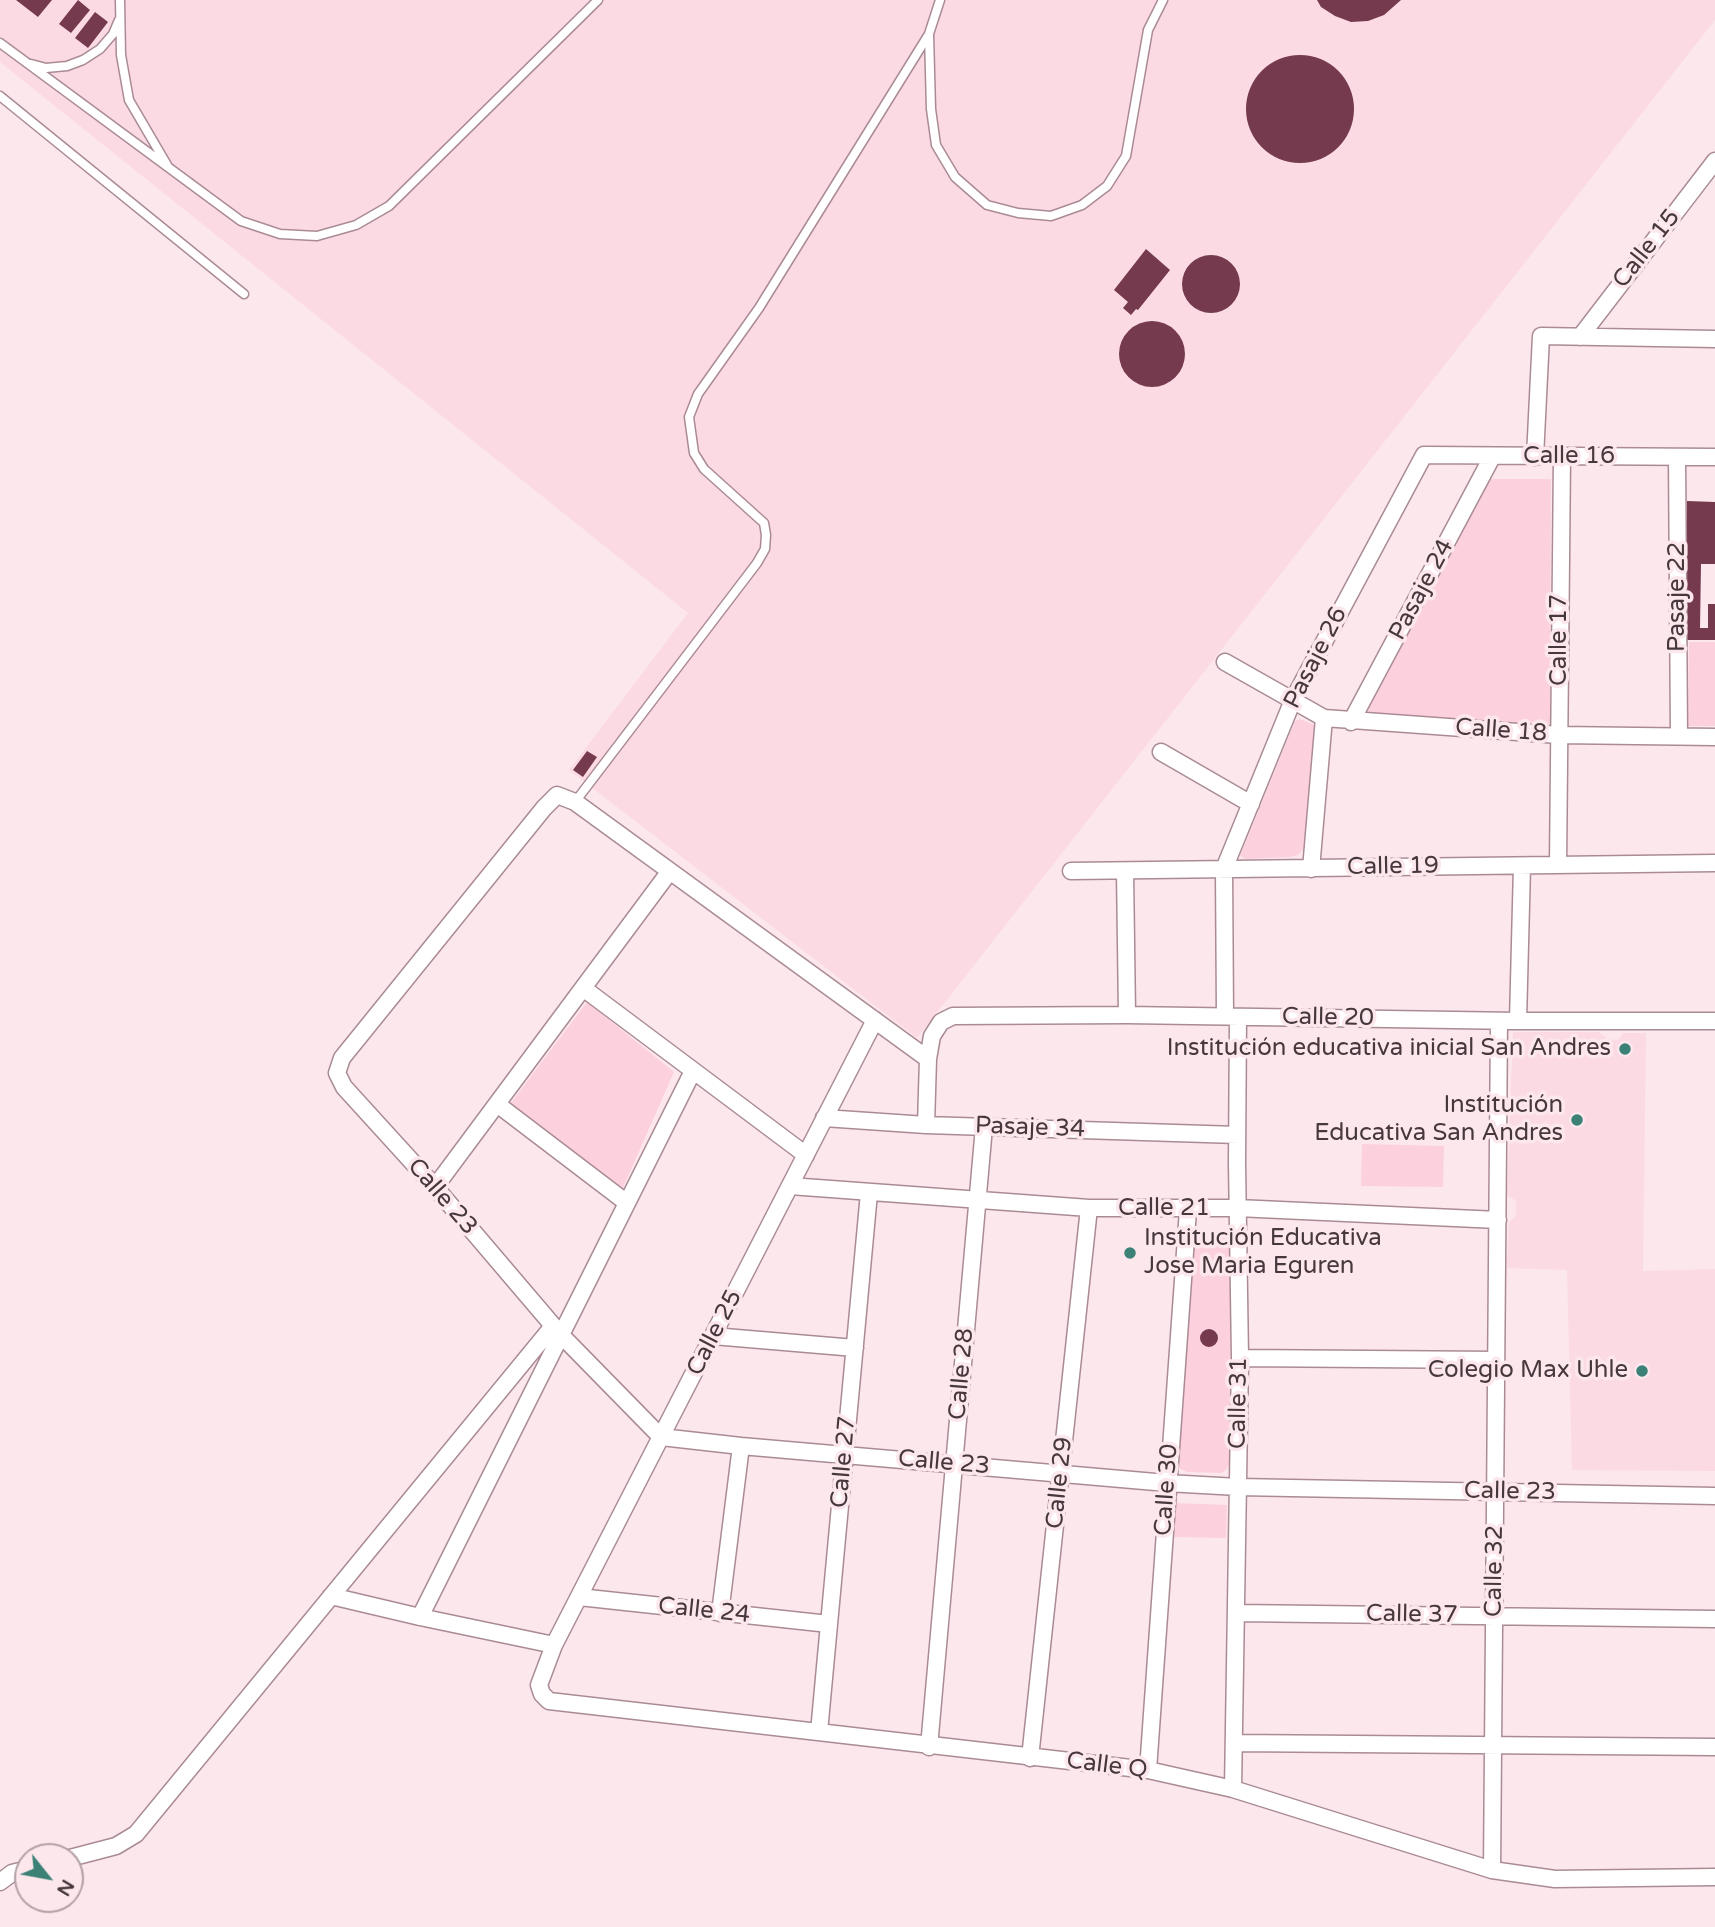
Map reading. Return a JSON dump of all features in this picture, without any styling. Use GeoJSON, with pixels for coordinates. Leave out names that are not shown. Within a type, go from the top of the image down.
{"type":"FeatureCollection","features":[{"type":"Feature","properties":{"kind":"street","name":"Calle 15"},"geometry":{"type":"LineString","coordinates":[[1580,337],[1715,161]]}},
{"type":"Feature","properties":{"kind":"street"},"geometry":{"type":"LineString","coordinates":[[1535,457],[1541,337],[1715,339]]}},
{"type":"Feature","properties":{"kind":"street","name":"Calle 16"},"geometry":{"type":"LineString","coordinates":[[1424,455],[1715,457]]}},
{"type":"Feature","properties":{"kind":"street","name":"Pasaje 26"},"geometry":{"type":"LineString","coordinates":[[1224,869],[1293,700],[1424,455]]}},
{"type":"Feature","properties":{"kind":"street","name":"Pasaje 24"},"geometry":{"type":"LineString","coordinates":[[1351,722],[1492,457]]}},
{"type":"Feature","properties":{"kind":"street","name":"Calle 17"},"geometry":{"type":"LineString","coordinates":[[1558,865],[1562,457]]}},
{"type":"Feature","properties":{"kind":"street","name":"Pasaje 22"},"geometry":{"type":"LineString","coordinates":[[1677,457],[1679,736]]}},
{"type":"Feature","properties":{"kind":"street","name":"Calle 18"},"geometry":{"type":"LineString","coordinates":[[1225,662],[1324,719],[1559,735],[1715,737]]}},
{"type":"Feature","properties":{"kind":"street"},"geometry":{"type":"LineString","coordinates":[[1311,869],[1324,719]]}},
{"type":"Feature","properties":{"kind":"street"},"geometry":{"type":"LineString","coordinates":[[1161,752],[1251,804]]}},
{"type":"Feature","properties":{"kind":"street","name":"Calle 23"},"geometry":{"type":"LineString","coordinates":[[575,802],[558,795],[544,808],[342,1058],[337,1073],[344,1087],[435,1187],[557,1331],[661,1437],[1061,1474],[1238,1487],[1715,1496]]}},
{"type":"Feature","properties":{"kind":"street"},"geometry":{"type":"LineString","coordinates":[[575,802],[928,1059],[926,1125]]}},
{"type":"Feature","properties":{"kind":"street","name":"Calle 19"},"geometry":{"type":"LineString","coordinates":[[1071,871],[1715,863]]}},
{"type":"Feature","properties":{"kind":"street"},"geometry":{"type":"LineString","coordinates":[[1518,1021],[1522,866]]}},
{"type":"Feature","properties":{"kind":"street","name":"Calle 31"},"geometry":{"type":"LineString","coordinates":[[1224,869],[1237,1135],[1240,1358],[1233,1789]]}},
{"type":"Feature","properties":{"kind":"street"},"geometry":{"type":"LineString","coordinates":[[435,1187],[670,871]]}},
{"type":"Feature","properties":{"kind":"street"},"geometry":{"type":"LineString","coordinates":[[1125,871],[1127,1015]]}},
{"type":"Feature","properties":{"kind":"street"},"geometry":{"type":"LineString","coordinates":[[583,988],[806,1155]]}},
{"type":"Feature","properties":{"kind":"street","name":"Calle 20"},"geometry":{"type":"LineString","coordinates":[[928,1059],[932,1035],[942,1022],[953,1016],[1127,1015],[1499,1021],[1715,1021]]}},
{"type":"Feature","properties":{"kind":"street","name":"Calle 25"},"geometry":{"type":"LineString","coordinates":[[554,1645],[875,1020]]}},
{"type":"Feature","properties":{"kind":"street","name":"Calle 32"},"geometry":{"type":"LineString","coordinates":[[1492,1870],[1499,1021]]}},
{"type":"Feature","properties":{"kind":"street"},"geometry":{"type":"LineString","coordinates":[[420,1617],[557,1331],[627,1203],[693,1070]]}},
{"type":"Feature","properties":{"kind":"street"},"geometry":{"type":"LineString","coordinates":[[497,1104],[627,1203]]}},
{"type":"Feature","properties":{"kind":"street","name":"Pasaje 34"},"geometry":{"type":"LineString","coordinates":[[824,1118],[926,1125],[1237,1135]]}},
{"type":"Feature","properties":{"kind":"street","name":"Calle 28"},"geometry":{"type":"LineString","coordinates":[[929,1746],[984,1127]]}},
{"type":"Feature","properties":{"kind":"street","name":"Calle 21"},"geometry":{"type":"LineString","coordinates":[[790,1186],[1089,1208],[1237,1208],[1498,1220]]}},
{"type":"Feature","properties":{"kind":"street","name":"Calle 27"},"geometry":{"type":"LineString","coordinates":[[818,1732],[869,1193]]}},
{"type":"Feature","properties":{"kind":"street","name":"Calle 29"},"geometry":{"type":"LineString","coordinates":[[1030,1758],[1089,1208]]}},
{"type":"Feature","properties":{"kind":"street","name":"Calle 30"},"geometry":{"type":"LineString","coordinates":[[1148,1770],[1188,1210]]}},
{"type":"Feature","properties":{"kind":"street"},"geometry":{"type":"LineString","coordinates":[[84,1854],[116,1846],[136,1833],[331,1596],[557,1331]]}},
{"type":"Feature","properties":{"kind":"street"},"geometry":{"type":"LineString","coordinates":[[713,1336],[855,1348]]}},
{"type":"Feature","properties":{"kind":"street"},"geometry":{"type":"LineString","coordinates":[[1240,1358],[1496,1360]]}},
{"type":"Feature","properties":{"kind":"street"},"geometry":{"type":"LineString","coordinates":[[720,1613],[741,1446]]}},
{"type":"Feature","properties":{"kind":"street"},"geometry":{"type":"LineString","coordinates":[[331,1596],[554,1645]]}},
{"type":"Feature","properties":{"kind":"street","name":"Calle 24"},"geometry":{"type":"LineString","coordinates":[[579,1597],[829,1624]]}},
{"type":"Feature","properties":{"kind":"street","name":"Calle 37"},"geometry":{"type":"LineString","coordinates":[[1236,1613],[1715,1619]]}},
{"type":"Feature","properties":{"kind":"street","name":"Calle Q"},"geometry":{"type":"LineString","coordinates":[[554,1645],[539,1685],[541,1694],[549,1701],[1148,1770],[1233,1789],[1492,1870],[1555,1879],[1715,1877]]}},
{"type":"Feature","properties":{"kind":"street"},"geometry":{"type":"LineString","coordinates":[[1234,1743],[1715,1747]]}},
{"type":"Feature","properties":{"kind":"lane"},"geometry":{"type":"LineString","coordinates":[[120,0],[121,55],[129,100],[169,167]]}},
{"type":"Feature","properties":{"kind":"lane"},"geometry":{"type":"LineString","coordinates":[[0,43],[241,221],[280,234],[317,236],[356,225],[389,206],[598,0]]}},
{"type":"Feature","properties":{"kind":"lane"},"geometry":{"type":"LineString","coordinates":[[575,802],[765,549],[764,523],[704,469],[694,453],[689,417],[698,394],[759,308],[929,34],[940,0]]}},
{"type":"Feature","properties":{"kind":"lane"},"geometry":{"type":"LineString","coordinates":[[929,34],[931,109],[936,145],[955,177],[988,205],[1018,213],[1051,216],[1082,205],[1107,186],[1126,156],[1149,30],[1163,0]]}},
{"type":"Feature","properties":{"kind":"lane"},"geometry":{"type":"LineString","coordinates":[[24,62],[46,68],[66,66],[83,60],[100,49],[113,34],[120,16]]}},
{"type":"Feature","properties":{"kind":"lane"},"geometry":{"type":"LineString","coordinates":[[0,96],[244,294]]}},
{"type":"Feature","properties":{"kind":"shaded area"},"geometry":{"type":"Polygon","coordinates":[[[0,0],[1715,0],[1715,20],[917,1038],[569,770],[688,613],[0,62],[0,0]]]}},
{"type":"Feature","properties":{"kind":"shaded area"},"geometry":{"type":"Polygon","coordinates":[[[1488,479],[1551,479],[1550,724],[1361,724],[1488,479]]]}},
{"type":"Feature","properties":{"kind":"shaded area"},"geometry":{"type":"Polygon","coordinates":[[[1689,642],[1715,642],[1715,726],[1688,726],[1689,642]]]}},
{"type":"Feature","properties":{"kind":"shaded area"},"geometry":{"type":"Polygon","coordinates":[[[1300,719],[1317,726],[1306,846],[1298,855],[1290,857],[1246,859],[1240,856],[1295,721],[1300,719]]]}},
{"type":"Feature","properties":{"kind":"shaded area"},"geometry":{"type":"Polygon","coordinates":[[[587,1002],[674,1072],[618,1199],[504,1112],[587,1002]]]}},
{"type":"Feature","properties":{"kind":"shaded area"},"geometry":{"type":"Polygon","coordinates":[[[1513,1032],[1599,1032],[1608,1039],[1618,1040],[1623,1033],[1646,1033],[1643,1271],[1715,1269],[1715,1471],[1572,1470],[1567,1270],[1507,1268],[1509,1223],[1516,1215],[1516,1201],[1507,1195],[1513,1032]]]}},
{"type":"Feature","properties":{"kind":"shaded area"},"geometry":{"type":"Polygon","coordinates":[[[1362,1144],[1444,1146],[1443,1187],[1361,1186],[1362,1144]]]}},
{"type":"Feature","properties":{"kind":"shaded area"},"geometry":{"type":"Polygon","coordinates":[[[1202,1234],[1228,1236],[1231,1242],[1229,1465],[1221,1473],[1187,1472],[1179,1468],[1177,1463],[1194,1239],[1202,1234]]]}},
{"type":"Feature","properties":{"kind":"shaded area"},"geometry":{"type":"Polygon","coordinates":[[[1175,1503],[1227,1505],[1226,1538],[1174,1537],[1175,1503]]]}},
{"type":"Feature","properties":{"kind":"building"},"geometry":{"type":"Polygon","coordinates":[[[16,0],[52,0],[38,17],[16,0]]]}},
{"type":"Feature","properties":{"kind":"building"},"geometry":{"type":"Polygon","coordinates":[[[78,0],[90,10],[71,33],[59,24],[78,0]]]}},
{"type":"Feature","properties":{"kind":"building"},"geometry":{"type":"Polygon","coordinates":[[[1317,0],[1401,0],[1384,15],[1368,21],[1351,22],[1321,7],[1317,0]]]}},
{"type":"Feature","properties":{"kind":"building"},"geometry":{"type":"Polygon","coordinates":[[[95,12],[108,22],[88,48],[75,38],[95,12]]]}},
{"type":"Feature","properties":{"kind":"building"},"geometry":{"type":"Polygon","coordinates":[[[1300,55],[1321,59],[1338,71],[1350,88],[1354,109],[1350,130],[1338,147],[1321,159],[1300,163],[1279,159],[1262,147],[1250,130],[1246,109],[1250,88],[1262,71],[1279,59],[1300,55]]]}},
{"type":"Feature","properties":{"kind":"building"},"geometry":{"type":"Polygon","coordinates":[[[1146,249],[1170,270],[1131,315],[1123,308],[1128,302],[1114,290],[1146,249]]]}},
{"type":"Feature","properties":{"kind":"building"},"geometry":{"type":"Polygon","coordinates":[[[1205,255],[1217,255],[1232,263],[1240,278],[1240,290],[1232,305],[1217,313],[1205,313],[1190,305],[1182,290],[1182,278],[1190,263],[1205,255]]]}},
{"type":"Feature","properties":{"kind":"building"},"geometry":{"type":"Polygon","coordinates":[[[1152,321],[1175,331],[1185,354],[1175,377],[1152,387],[1129,377],[1119,354],[1129,331],[1152,321]]]}},
{"type":"Feature","properties":{"kind":"building"},"geometry":{"type":"Polygon","coordinates":[[[1687,501],[1715,502],[1715,564],[1701,564],[1700,628],[1708,628],[1708,604],[1715,604],[1715,640],[1686,640],[1687,501]]]}},
{"type":"Feature","properties":{"kind":"building"},"geometry":{"type":"Polygon","coordinates":[[[587,751],[597,757],[583,777],[573,770],[587,751]]]}},
{"type":"Feature","properties":{"kind":"building"},"geometry":{"type":"Polygon","coordinates":[[[1205,1329],[1213,1329],[1218,1338],[1216,1345],[1205,1347],[1200,1342],[1200,1334],[1205,1329]]]}},
{"type":"Feature","properties":{"kind":"place","name":"Institución educativa inicial San Andres"},"geometry":{"type":"Point","coordinates":[1625,1049]}},
{"type":"Feature","properties":{"kind":"place","name":"Institución Educativa San Andres"},"geometry":{"type":"Point","coordinates":[1577,1120]}},
{"type":"Feature","properties":{"kind":"place","name":"Institución Educativa Jose Maria Eguren"},"geometry":{"type":"Point","coordinates":[1130,1253]}},
{"type":"Feature","properties":{"kind":"place","name":"Colegio Max Uhle"},"geometry":{"type":"Point","coordinates":[1642,1371]}}]}
